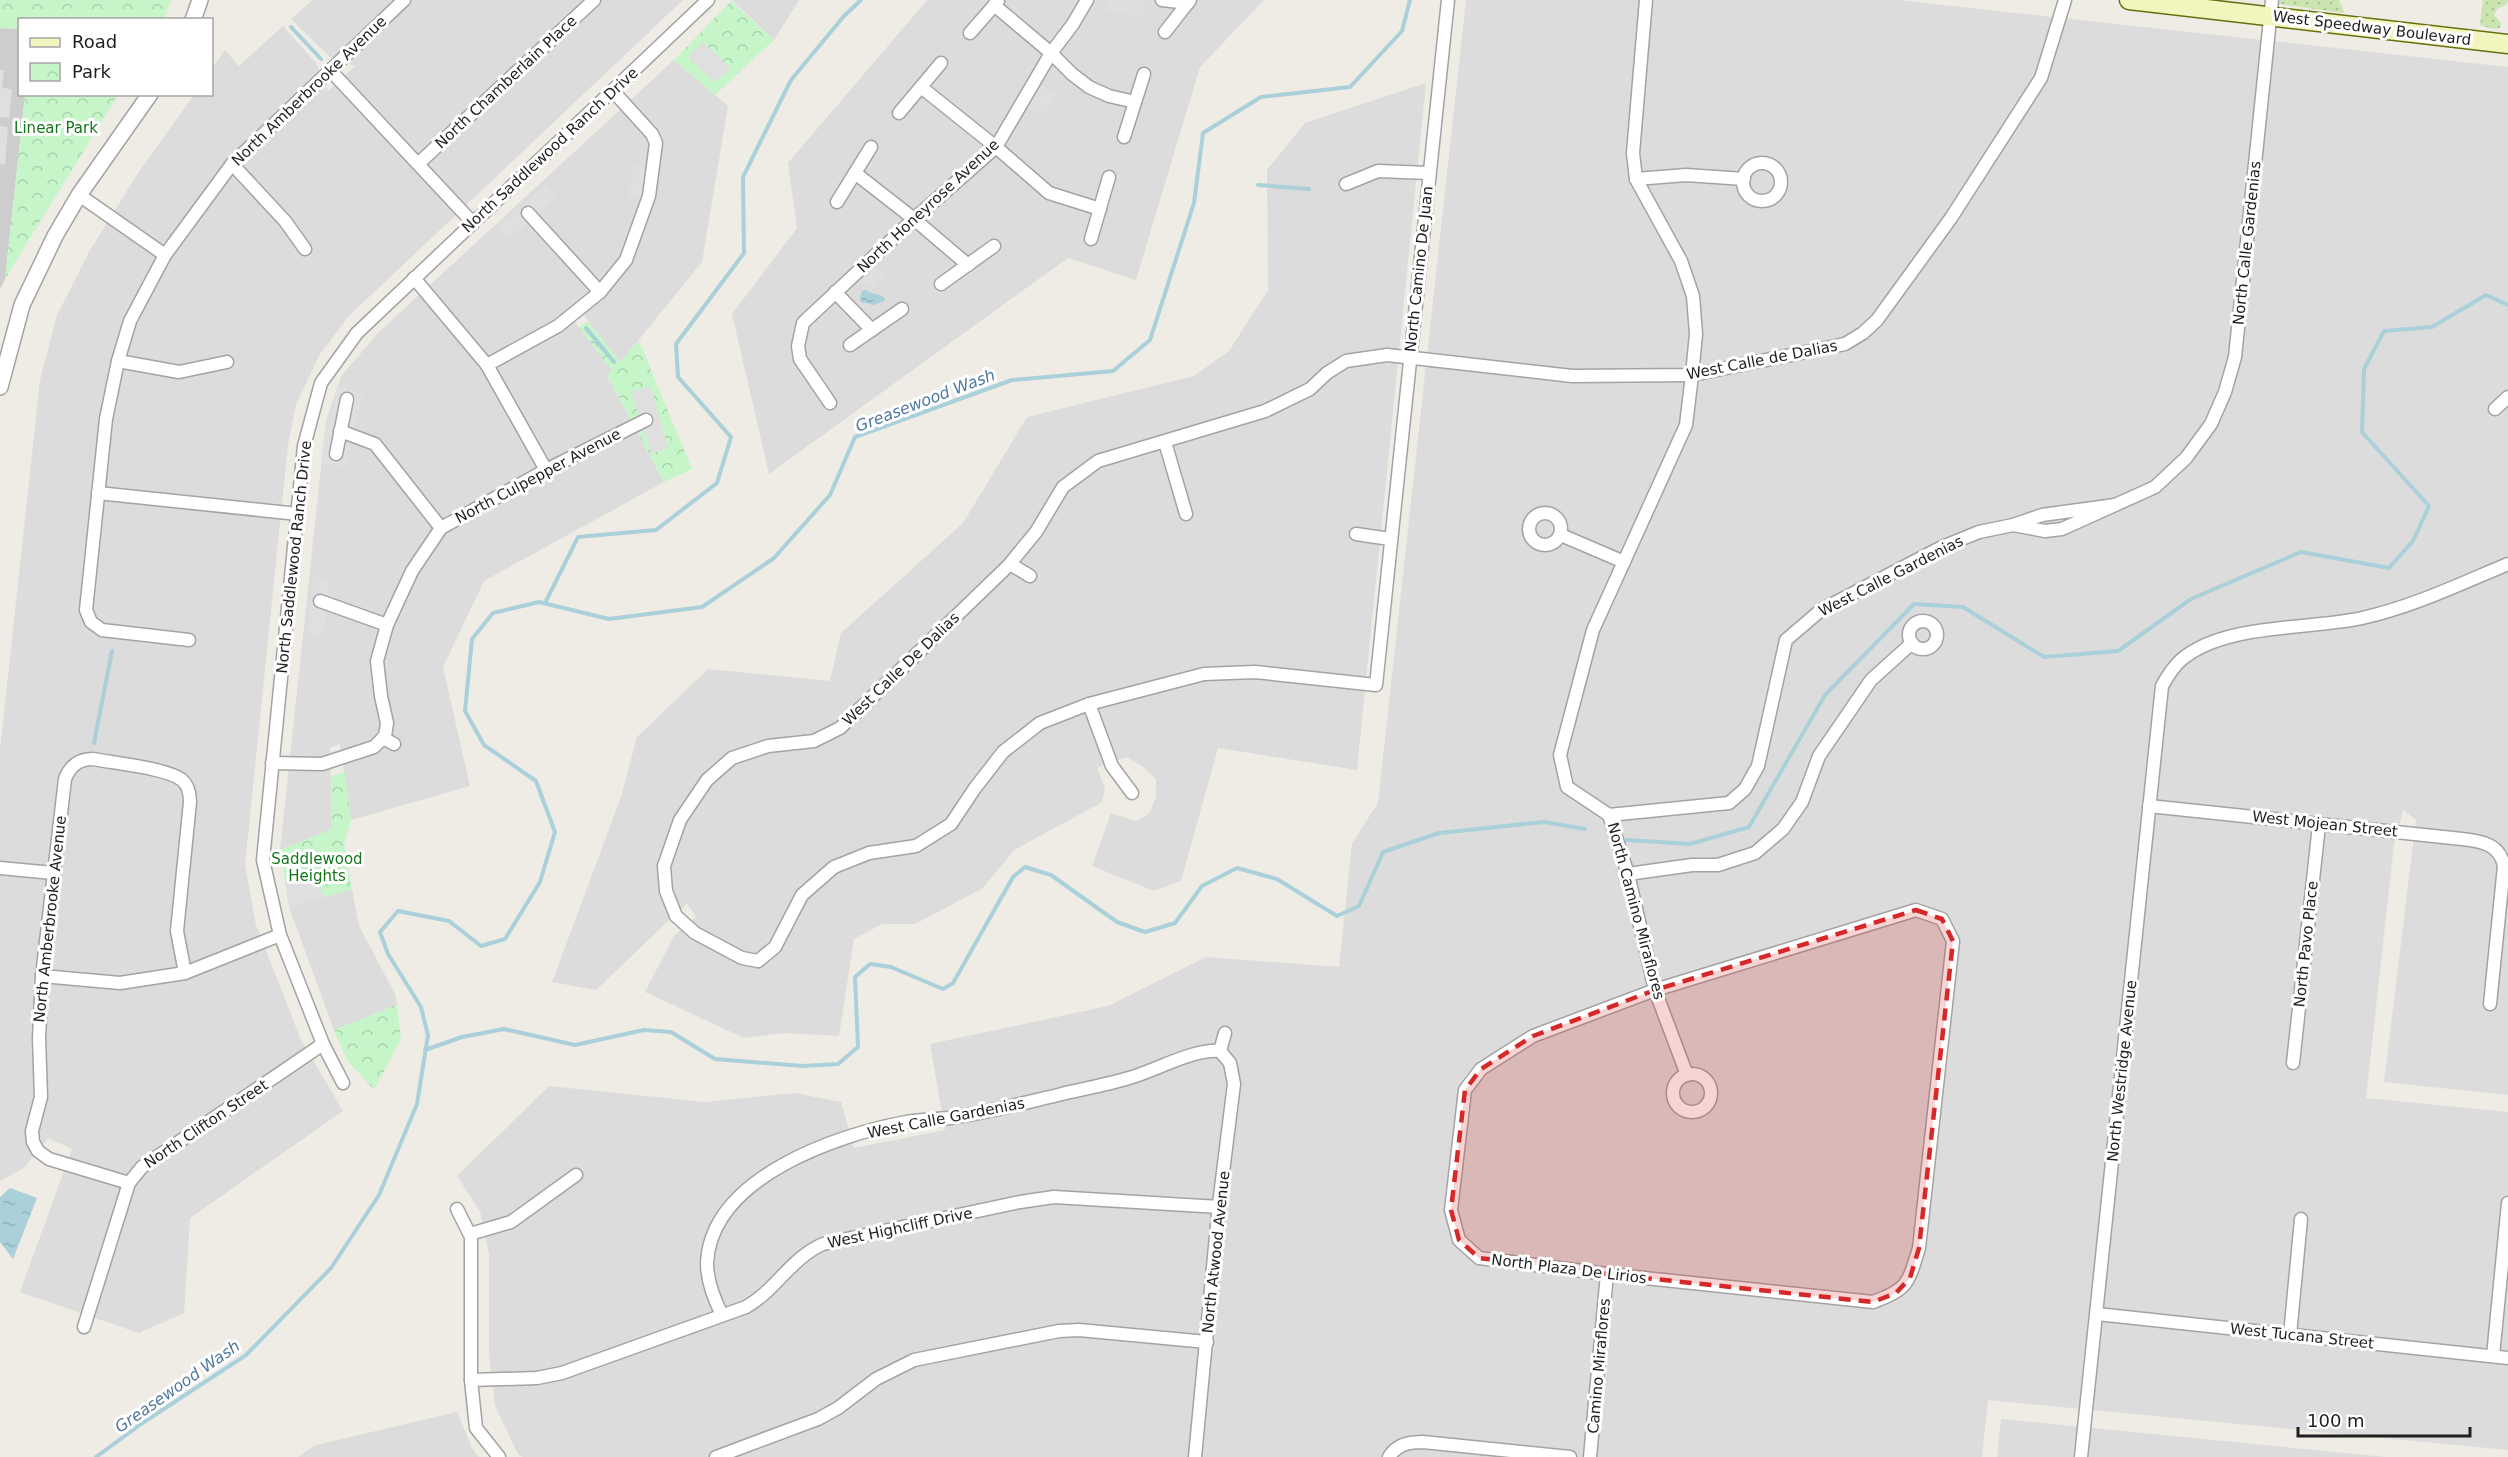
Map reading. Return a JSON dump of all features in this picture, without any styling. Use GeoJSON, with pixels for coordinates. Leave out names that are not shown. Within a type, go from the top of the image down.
{"type":"FeatureCollection","features":[{"type":"Feature","properties":{"kind":"main road","name":"West Speedway Boulevard"},"geometry":{"type":"LineString","coordinates":[[2129,0],[2272,8],[2508,44]]}},
{"type":"Feature","properties":{"kind":"street"},"geometry":{"type":"LineString","coordinates":[[194,18],[200,0]]}},
{"type":"Feature","properties":{"kind":"street","name":"North Amberbrooke Avenue"},"geometry":{"type":"LineString","coordinates":[[189,640],[109,632],[89,625],[86,603],[105,419],[130,321],[165,255],[232,164],[404,0]]}},
{"type":"Feature","properties":{"kind":"street","name":"North Chamberlain Place"},"geometry":{"type":"LineString","coordinates":[[419,163],[594,0]]}},
{"type":"Feature","properties":{"kind":"street","name":"North Saddlewood Ranch Drive"},"geometry":{"type":"LineString","coordinates":[[343,1083],[323,1044],[280,935],[263,861],[304,446],[321,384],[357,333],[708,0]]}},
{"type":"Feature","properties":{"kind":"street","name":"North Honeyrose Avenue"},"geometry":{"type":"LineString","coordinates":[[830,403],[800,359],[798,346],[802,323],[996,147],[1051,53],[1073,24],[1087,0]]}},
{"type":"Feature","properties":{"kind":"street"},"geometry":{"type":"LineString","coordinates":[[1162,0],[1189,1]]}},
{"type":"Feature","properties":{"kind":"street","name":"North Camino De Juan"},"geometry":{"type":"LineString","coordinates":[[1089,704],[1204,674],[1255,672],[1376,685],[1448,0]]}},
{"type":"Feature","properties":{"kind":"street","name":"North Camino Miraflores"},"geometry":{"type":"LineString","coordinates":[[1646,0],[1633,153],[1636,179],[1681,261],[1693,296],[1696,334],[1692,375],[1686,425],[1593,630],[1560,755],[1567,786],[1609,816],[1628,874],[1655,990],[1687,1075]]}},
{"type":"Feature","properties":{"kind":"street","name":"West Calle de Dalias"},"geometry":{"type":"LineString","coordinates":[[1410,357],[1572,376],[1692,375],[1845,344],[1863,333],[1877,320],[1951,219],[2042,78],[2065,0]]}},
{"type":"Feature","properties":{"kind":"street"},"geometry":{"type":"LineString","coordinates":[[1165,32],[1189,1]]}},
{"type":"Feature","properties":{"kind":"street"},"geometry":{"type":"LineString","coordinates":[[970,33],[996,3],[1089,87],[1109,96],[1135,102]]}},
{"type":"Feature","properties":{"kind":"street","name":"North Calle Gardenias"},"geometry":{"type":"LineString","coordinates":[[2186,458],[2211,424],[2225,392],[2235,357],[2272,8]]}},
{"type":"Feature","properties":{"kind":"street"},"geometry":{"type":"LineString","coordinates":[[899,112],[941,63]]}},
{"type":"Feature","properties":{"kind":"street"},"geometry":{"type":"LineString","coordinates":[[330,69],[473,223]]}},
{"type":"Feature","properties":{"kind":"street"},"geometry":{"type":"LineString","coordinates":[[1124,137],[1144,74]]}},
{"type":"Feature","properties":{"kind":"street"},"geometry":{"type":"LineString","coordinates":[[921,87],[1049,193],[1100,209]]}},
{"type":"Feature","properties":{"kind":"street"},"geometry":{"type":"LineString","coordinates":[[487,365],[558,326],[600,292],[626,260],[649,196],[658,142],[613,91]]}},
{"type":"Feature","properties":{"kind":"street"},"geometry":{"type":"LineString","coordinates":[[0,387],[22,305],[55,236],[79,195],[149,96]]}},
{"type":"Feature","properties":{"kind":"street"},"geometry":{"type":"LineString","coordinates":[[837,202],[871,147]]}},
{"type":"Feature","properties":{"kind":"street"},"geometry":{"type":"LineString","coordinates":[[232,164],[285,221],[305,249]]}},
{"type":"Feature","properties":{"kind":"street"},"geometry":{"type":"LineString","coordinates":[[1346,184],[1378,171],[1429,173]]}},
{"type":"Feature","properties":{"kind":"street"},"geometry":{"type":"LineString","coordinates":[[855,173],[968,265]]}},
{"type":"Feature","properties":{"kind":"street"},"geometry":{"type":"LineString","coordinates":[[1636,179],[1686,175],[1744,179]]}},
{"type":"Feature","properties":{"kind":"street"},"geometry":{"type":"LineString","coordinates":[[1091,239],[1109,177]]}},
{"type":"Feature","properties":{"kind":"street"},"geometry":{"type":"LineString","coordinates":[[79,195],[165,255]]}},
{"type":"Feature","properties":{"kind":"street"},"geometry":{"type":"LineString","coordinates":[[528,213],[600,292]]}},
{"type":"Feature","properties":{"kind":"street"},"geometry":{"type":"LineString","coordinates":[[940,284],[994,246]]}},
{"type":"Feature","properties":{"kind":"street"},"geometry":{"type":"LineString","coordinates":[[414,278],[487,365],[546,470]]}},
{"type":"Feature","properties":{"kind":"street"},"geometry":{"type":"LineString","coordinates":[[836,292],[872,330]]}},
{"type":"Feature","properties":{"kind":"street"},"geometry":{"type":"LineString","coordinates":[[850,345],[902,309]]}},
{"type":"Feature","properties":{"kind":"street","name":"West Calle De Dalias"},"geometry":{"type":"LineString","coordinates":[[1089,704],[1040,723],[1003,752],[951,824],[916,846],[869,853],[834,867],[802,896],[775,947],[760,966],[695,933],[676,916],[666,891],[664,866],[680,820],[707,780],[732,758],[768,746],[814,741],[840,728],[1010,564],[1036,532],[1063,488],[1098,460],[1265,411],[1310,389],[1346,361],[1387,355],[1410,357]]}},
{"type":"Feature","properties":{"kind":"street"},"geometry":{"type":"LineString","coordinates":[[118,361],[179,372],[226,362]]}},
{"type":"Feature","properties":{"kind":"street"},"geometry":{"type":"LineString","coordinates":[[2495,409],[2508,397]]}},
{"type":"Feature","properties":{"kind":"street"},"geometry":{"type":"LineString","coordinates":[[336,454],[347,399]]}},
{"type":"Feature","properties":{"kind":"street","name":"North Culpepper Avenue"},"geometry":{"type":"LineString","coordinates":[[272,763],[322,764],[388,741],[377,661],[387,625],[412,571],[441,528],[546,470],[646,420]]}},
{"type":"Feature","properties":{"kind":"street"},"geometry":{"type":"LineString","coordinates":[[340,431],[375,444],[441,528]]}},
{"type":"Feature","properties":{"kind":"street"},"geometry":{"type":"LineString","coordinates":[[1165,442],[1186,514]]}},
{"type":"Feature","properties":{"kind":"street","name":"West Calle Gardenias"},"geometry":{"type":"LineString","coordinates":[[1609,816],[1729,803],[1745,789],[1758,766],[1786,640],[1821,610],[1942,546],[1978,532],[2013,525],[2045,531],[2062,529],[2155,486],[2186,458]]}},
{"type":"Feature","properties":{"kind":"street"},"geometry":{"type":"LineString","coordinates":[[98,493],[298,513]]}},
{"type":"Feature","properties":{"kind":"street"},"geometry":{"type":"LineString","coordinates":[[1356,534],[1390,539]]}},
{"type":"Feature","properties":{"kind":"street"},"geometry":{"type":"LineString","coordinates":[[1561,535],[1624,562]]}},
{"type":"Feature","properties":{"kind":"street"},"geometry":{"type":"LineString","coordinates":[[1010,564],[1030,576]]}},
{"type":"Feature","properties":{"kind":"street","name":"North Westridge Avenue"},"geometry":{"type":"LineString","coordinates":[[2081,1457],[2162,686],[2179,661],[2203,645],[2263,630],[2360,618],[2402,607],[2508,564]]}},
{"type":"Feature","properties":{"kind":"street"},"geometry":{"type":"LineString","coordinates":[[320,601],[387,625]]}},
{"type":"Feature","properties":{"kind":"street"},"geometry":{"type":"LineString","coordinates":[[1628,874],[1692,865],[1718,865],[1755,853],[1783,829],[1802,802],[1819,756],[1871,680],[1912,643]]}},
{"type":"Feature","properties":{"kind":"street"},"geometry":{"type":"LineString","coordinates":[[1089,704],[1112,766],[1132,794]]}},
{"type":"Feature","properties":{"kind":"street","name":"North Amberbrooke Avenue"},"geometry":{"type":"LineString","coordinates":[[129,1183],[49,1159],[33,1150],[32,1131],[41,1097],[39,1038],[42,976],[65,779],[73,763],[93,759],[169,773],[189,783],[190,802],[177,931],[185,973]]}},
{"type":"Feature","properties":{"kind":"street","name":"West Mojean Street"},"geometry":{"type":"LineString","coordinates":[[2149,806],[2481,841],[2494,847],[2504,862],[2504,873],[2490,1004]]}},
{"type":"Feature","properties":{"kind":"street","name":"North Pavo Place"},"geometry":{"type":"LineString","coordinates":[[2293,1063],[2319,825]]}},
{"type":"Feature","properties":{"kind":"street"},"geometry":{"type":"LineString","coordinates":[[0,868],[53,873]]}},
{"type":"Feature","properties":{"kind":"street","name":"North Plaza De Lirios"},"geometry":{"type":"LineString","coordinates":[[1916,910],[1942,919],[1953,942],[1919,1248],[1910,1278],[1896,1293],[1873,1302],[1607,1274],[1479,1258],[1459,1240],[1451,1210],[1465,1090],[1481,1069],[1533,1036],[1655,990],[1916,910]]}},
{"type":"Feature","properties":{"kind":"street"},"geometry":{"type":"LineString","coordinates":[[42,976],[120,983],[185,973],[280,935]]}},
{"type":"Feature","properties":{"kind":"street"},"geometry":{"type":"LineString","coordinates":[[1220,1051],[1225,1033]]}},
{"type":"Feature","properties":{"kind":"street","name":"North Clifton Street"},"geometry":{"type":"LineString","coordinates":[[84,1327],[129,1183],[142,1167],[323,1044]]}},
{"type":"Feature","properties":{"kind":"street","name":"West Calle Gardenias"},"geometry":{"type":"LineString","coordinates":[[722,1315],[711,1292],[707,1264],[710,1243],[720,1220],[742,1194],[780,1166],[817,1149],[880,1128],[908,1122],[955,1118],[1129,1078],[1197,1053],[1220,1051]]}},
{"type":"Feature","properties":{"kind":"street","name":"North Atwood Avenue"},"geometry":{"type":"LineString","coordinates":[[1195,1457],[1219,1207],[1234,1084],[1230,1063],[1220,1051]]}},
{"type":"Feature","properties":{"kind":"street"},"geometry":{"type":"LineString","coordinates":[[470,1234],[511,1222],[576,1175]]}},
{"type":"Feature","properties":{"kind":"street","name":"West Highcliff Drive"},"geometry":{"type":"LineString","coordinates":[[471,1380],[537,1378],[562,1373],[746,1307],[761,1298],[808,1251],[823,1244],[1020,1202],[1054,1197],[1219,1207]]}},
{"type":"Feature","properties":{"kind":"street"},"geometry":{"type":"LineString","coordinates":[[2493,1356],[2508,1203]]}},
{"type":"Feature","properties":{"kind":"street"},"geometry":{"type":"LineString","coordinates":[[457,1209],[471,1237],[471,1380],[476,1428],[499,1457]]}},
{"type":"Feature","properties":{"kind":"street"},"geometry":{"type":"LineString","coordinates":[[2289,1335],[2301,1219]]}},
{"type":"Feature","properties":{"kind":"street","name":"Camino Miraflores"},"geometry":{"type":"LineString","coordinates":[[1590,1457],[1607,1274]]}},
{"type":"Feature","properties":{"kind":"street","name":"West Tucana Street"},"geometry":{"type":"LineString","coordinates":[[2097,1314],[2508,1358]]}},
{"type":"Feature","properties":{"kind":"street"},"geometry":{"type":"LineString","coordinates":[[716,1457],[819,1419],[876,1379],[914,1360],[1059,1331],[1078,1330],[1207,1342]]}},
{"type":"Feature","properties":{"kind":"street"},"geometry":{"type":"LineString","coordinates":[[1394,1448],[1405,1443],[1423,1442],[1570,1457]]}},
{"type":"Feature","properties":{"kind":"highlighted area"},"geometry":{"type":"Polygon","coordinates":[[[1916,910],[1942,919],[1953,941],[1919,1248],[1910,1278],[1896,1293],[1873,1302],[1607,1274],[1479,1258],[1459,1240],[1451,1210],[1465,1090],[1481,1069],[1533,1036],[1655,990],[1916,910]]]}},
{"type":"Feature","properties":{"kind":"shaded area"},"geometry":{"type":"Polygon","coordinates":[[[313,0],[683,0],[349,316],[320,354],[296,404],[288,445],[245,865],[256,925],[301,1040],[343,1111],[190,1218],[184,1313],[139,1333],[20,1292],[72,1149],[48,1138],[24,1168],[0,1181],[0,750],[40,380],[57,315],[89,252],[138,173],[193,96],[213,96],[213,68],[225,50],[239,66],[283,26],[316,63],[328,91],[355,66],[330,57],[291,19],[313,0]]]}},
{"type":"Feature","properties":{"kind":"shaded area"},"geometry":{"type":"Polygon","coordinates":[[[732,0],[799,0],[774,40],[732,0]]]}},
{"type":"Feature","properties":{"kind":"shaded area"},"geometry":{"type":"Polygon","coordinates":[[[927,0],[1264,0],[1200,67],[1136,280],[1068,258],[769,474],[732,314],[797,228],[788,163],[927,0]]]}},
{"type":"Feature","properties":{"kind":"shaded area"},"geometry":{"type":"Polygon","coordinates":[[[1108,0],[1145,1],[1144,16],[1107,12],[1108,0]]]}},
{"type":"Feature","properties":{"kind":"shaded area"},"geometry":{"type":"Polygon","coordinates":[[[1466,0],[1898,0],[2508,67],[2508,1095],[2384,1082],[2416,820],[2403,810],[2394,845],[2366,1098],[2508,1112],[2508,1450],[1988,1400],[1982,1457],[523,1457],[518,1454],[495,1406],[489,1353],[489,1255],[480,1211],[457,1176],[549,1086],[705,1102],[795,1093],[841,1102],[854,1148],[945,1130],[930,1044],[1108,1006],[1206,957],[1339,967],[1352,843],[1378,803],[1466,0]]]}},
{"type":"Feature","properties":{"kind":"shaded area"},"geometry":{"type":"Polygon","coordinates":[[[0,28],[18,29],[18,96],[25,96],[5,279],[0,289],[0,28]]]}},
{"type":"Feature","properties":{"kind":"shaded area"},"geometry":{"type":"Polygon","coordinates":[[[703,42],[731,69],[714,82],[688,57],[703,42]]]}},
{"type":"Feature","properties":{"kind":"shaded area","name":"Saddlewood Heights"},"geometry":{"type":"Polygon","coordinates":[[[674,60],[728,106],[702,262],[620,363],[577,303],[567,312],[613,371],[607,376],[664,482],[484,581],[443,667],[470,786],[351,820],[340,744],[330,748],[332,829],[280,850],[326,421],[342,375],[380,331],[674,60]]]}},
{"type":"Feature","properties":{"kind":"shaded area"},"geometry":{"type":"Polygon","coordinates":[[[0,70],[4,70],[2,88],[12,89],[9,118],[0,117],[0,70]]]}},
{"type":"Feature","properties":{"kind":"shaded area"},"geometry":{"type":"Polygon","coordinates":[[[1426,83],[1357,770],[1218,748],[1181,881],[1154,891],[1092,866],[1111,813],[1135,821],[1149,814],[1156,798],[1156,779],[1142,766],[1126,757],[1097,768],[1105,788],[1102,802],[1014,850],[983,888],[915,924],[882,924],[854,939],[839,1036],[784,1033],[744,1038],[645,992],[674,936],[696,917],[687,903],[596,990],[552,982],[621,797],[637,737],[708,669],[830,681],[841,633],[963,523],[1027,417],[1194,376],[1229,351],[1268,290],[1267,170],[1305,123],[1426,83]]]}},
{"type":"Feature","properties":{"kind":"shaded area"},"geometry":{"type":"Polygon","coordinates":[[[1042,85],[1056,95],[1041,116],[1027,107],[1042,85]]]}},
{"type":"Feature","properties":{"kind":"shaded area"},"geometry":{"type":"Polygon","coordinates":[[[0,126],[8,127],[5,165],[0,164],[0,126]]]}},
{"type":"Feature","properties":{"kind":"shaded area"},"geometry":{"type":"Polygon","coordinates":[[[634,165],[646,166],[641,199],[629,198],[634,165]]]}},
{"type":"Feature","properties":{"kind":"shaded area"},"geometry":{"type":"Polygon","coordinates":[[[544,185],[557,198],[509,239],[498,228],[544,185]]]}},
{"type":"Feature","properties":{"kind":"shaded area"},"geometry":{"type":"Polygon","coordinates":[[[872,267],[885,271],[884,278],[877,281],[877,286],[856,283],[872,267]]]}},
{"type":"Feature","properties":{"kind":"shaded area"},"geometry":{"type":"Polygon","coordinates":[[[338,385],[363,395],[345,467],[321,463],[326,421],[338,385]]]}},
{"type":"Feature","properties":{"kind":"shaded area"},"geometry":{"type":"Polygon","coordinates":[[[651,387],[668,448],[652,454],[631,392],[651,387]]]}},
{"type":"Feature","properties":{"kind":"shaded area"},"geometry":{"type":"Polygon","coordinates":[[[314,577],[330,579],[324,636],[308,635],[314,577]]]}},
{"type":"Feature","properties":{"kind":"shaded area"},"geometry":{"type":"Polygon","coordinates":[[[313,872],[324,897],[289,907],[285,881],[313,872]]]}},
{"type":"Feature","properties":{"kind":"shaded area","name":"Saddlewood Heights"},"geometry":{"type":"Polygon","coordinates":[[[352,889],[359,926],[395,994],[397,1005],[334,1030],[289,907],[352,889]]]}},
{"type":"Feature","properties":{"kind":"shaded area"},"geometry":{"type":"Polygon","coordinates":[[[457,1412],[473,1450],[479,1457],[298,1457],[316,1445],[457,1412]]]}},
{"type":"Feature","properties":{"kind":"shaded area"},"geometry":{"type":"Polygon","coordinates":[[[2001,1419],[2386,1457],[1997,1457],[2001,1419]]]}},
{"type":"Feature","properties":{"kind":"green space"},"geometry":{"type":"Polygon","coordinates":[[[0,0],[171,0],[164,18],[18,18],[18,29],[0,28],[0,0]]]}},
{"type":"Feature","properties":{"kind":"green space"},"geometry":{"type":"Polygon","coordinates":[[[2280,0],[2339,0],[2344,11],[2343,13],[2279,4],[2280,0]]]}},
{"type":"Feature","properties":{"kind":"green space"},"geometry":{"type":"Polygon","coordinates":[[[2483,0],[2508,0],[2507,4],[2497,9],[2494,15],[2501,23],[2500,28],[2493,29],[2480,25],[2483,0]]]}},
{"type":"Feature","properties":{"kind":"green space"},"geometry":{"type":"Polygon","coordinates":[[[731,1],[774,40],[715,95],[674,60],[731,1]]]}},
{"type":"Feature","properties":{"kind":"green space","name":"Linear Park"},"geometry":{"type":"Polygon","coordinates":[[[25,96],[117,96],[5,279],[25,96]]]}},
{"type":"Feature","properties":{"kind":"green space"},"geometry":{"type":"Polygon","coordinates":[[[588,321],[620,362],[639,341],[692,469],[664,482],[607,375],[612,371],[579,327],[588,321]]]}},
{"type":"Feature","properties":{"kind":"green space","name":"Saddlewood Heights"},"geometry":{"type":"Polygon","coordinates":[[[345,772],[351,820],[344,844],[352,889],[289,907],[280,850],[332,829],[331,776],[345,772]]]}},
{"type":"Feature","properties":{"kind":"green space"},"geometry":{"type":"Polygon","coordinates":[[[397,1005],[401,1039],[374,1090],[347,1060],[334,1030],[397,1005]]]}},
{"type":"Feature","properties":{"kind":"water"},"geometry":{"type":"Polygon","coordinates":[[[866,290],[883,296],[884,301],[874,305],[861,302],[862,291],[866,290]]]}},
{"type":"Feature","properties":{"kind":"water"},"geometry":{"type":"Polygon","coordinates":[[[10,1188],[37,1198],[13,1259],[0,1242],[0,1197],[10,1188]]]}},
{"type":"Feature","properties":{"kind":"waterway"},"geometry":{"type":"LineString","coordinates":[[545,603],[578,537],[656,530],[717,483],[731,437],[678,377],[676,344],[744,253],[743,177],[791,80],[844,16],[861,0]]}},
{"type":"Feature","properties":{"kind":"waterway","name":"Greasewood Wash"},"geometry":{"type":"LineString","coordinates":[[96,1457],[141,1424],[246,1355],[331,1268],[379,1195],[417,1104],[428,1035],[421,1007],[388,954],[380,932],[398,911],[449,921],[481,946],[505,939],[540,882],[555,832],[536,781],[484,745],[465,711],[472,639],[493,613],[539,602],[609,619],[702,607],[774,558],[830,495],[855,437],[1012,380],[1113,371],[1150,340],[1194,203],[1203,133],[1261,97],[1350,87],[1402,31],[1410,0]]}},
{"type":"Feature","properties":{"kind":"waterway"},"geometry":{"type":"LineString","coordinates":[[291,27],[321,59]]}},
{"type":"Feature","properties":{"kind":"waterway"},"geometry":{"type":"LineString","coordinates":[[1258,185],[1309,189]]}},
{"type":"Feature","properties":{"kind":"waterway"},"geometry":{"type":"LineString","coordinates":[[1627,840],[1690,844],[1749,827],[1825,695],[1914,604],[1963,607],[2044,657],[2118,651],[2191,599],[2301,552],[2389,568],[2413,541],[2429,506],[2362,432],[2364,369],[2384,331],[2432,327],[2486,295],[2508,305]]}},
{"type":"Feature","properties":{"kind":"waterway"},"geometry":{"type":"LineString","coordinates":[[586,328],[614,362]]}},
{"type":"Feature","properties":{"kind":"waterway"},"geometry":{"type":"LineString","coordinates":[[94,743],[112,651]]}},
{"type":"Feature","properties":{"kind":"waterway"},"geometry":{"type":"LineString","coordinates":[[425,1050],[462,1037],[504,1029],[575,1045],[644,1030],[671,1032],[715,1059],[803,1066],[838,1064],[858,1047],[855,977],[870,964],[891,967],[943,989],[953,983],[1013,877],[1025,867],[1051,875],[1117,922],[1145,932],[1175,923],[1202,886],[1237,868],[1277,879],[1337,916],[1359,906],[1383,852],[1439,833],[1544,822],[1585,829]]}}]}
